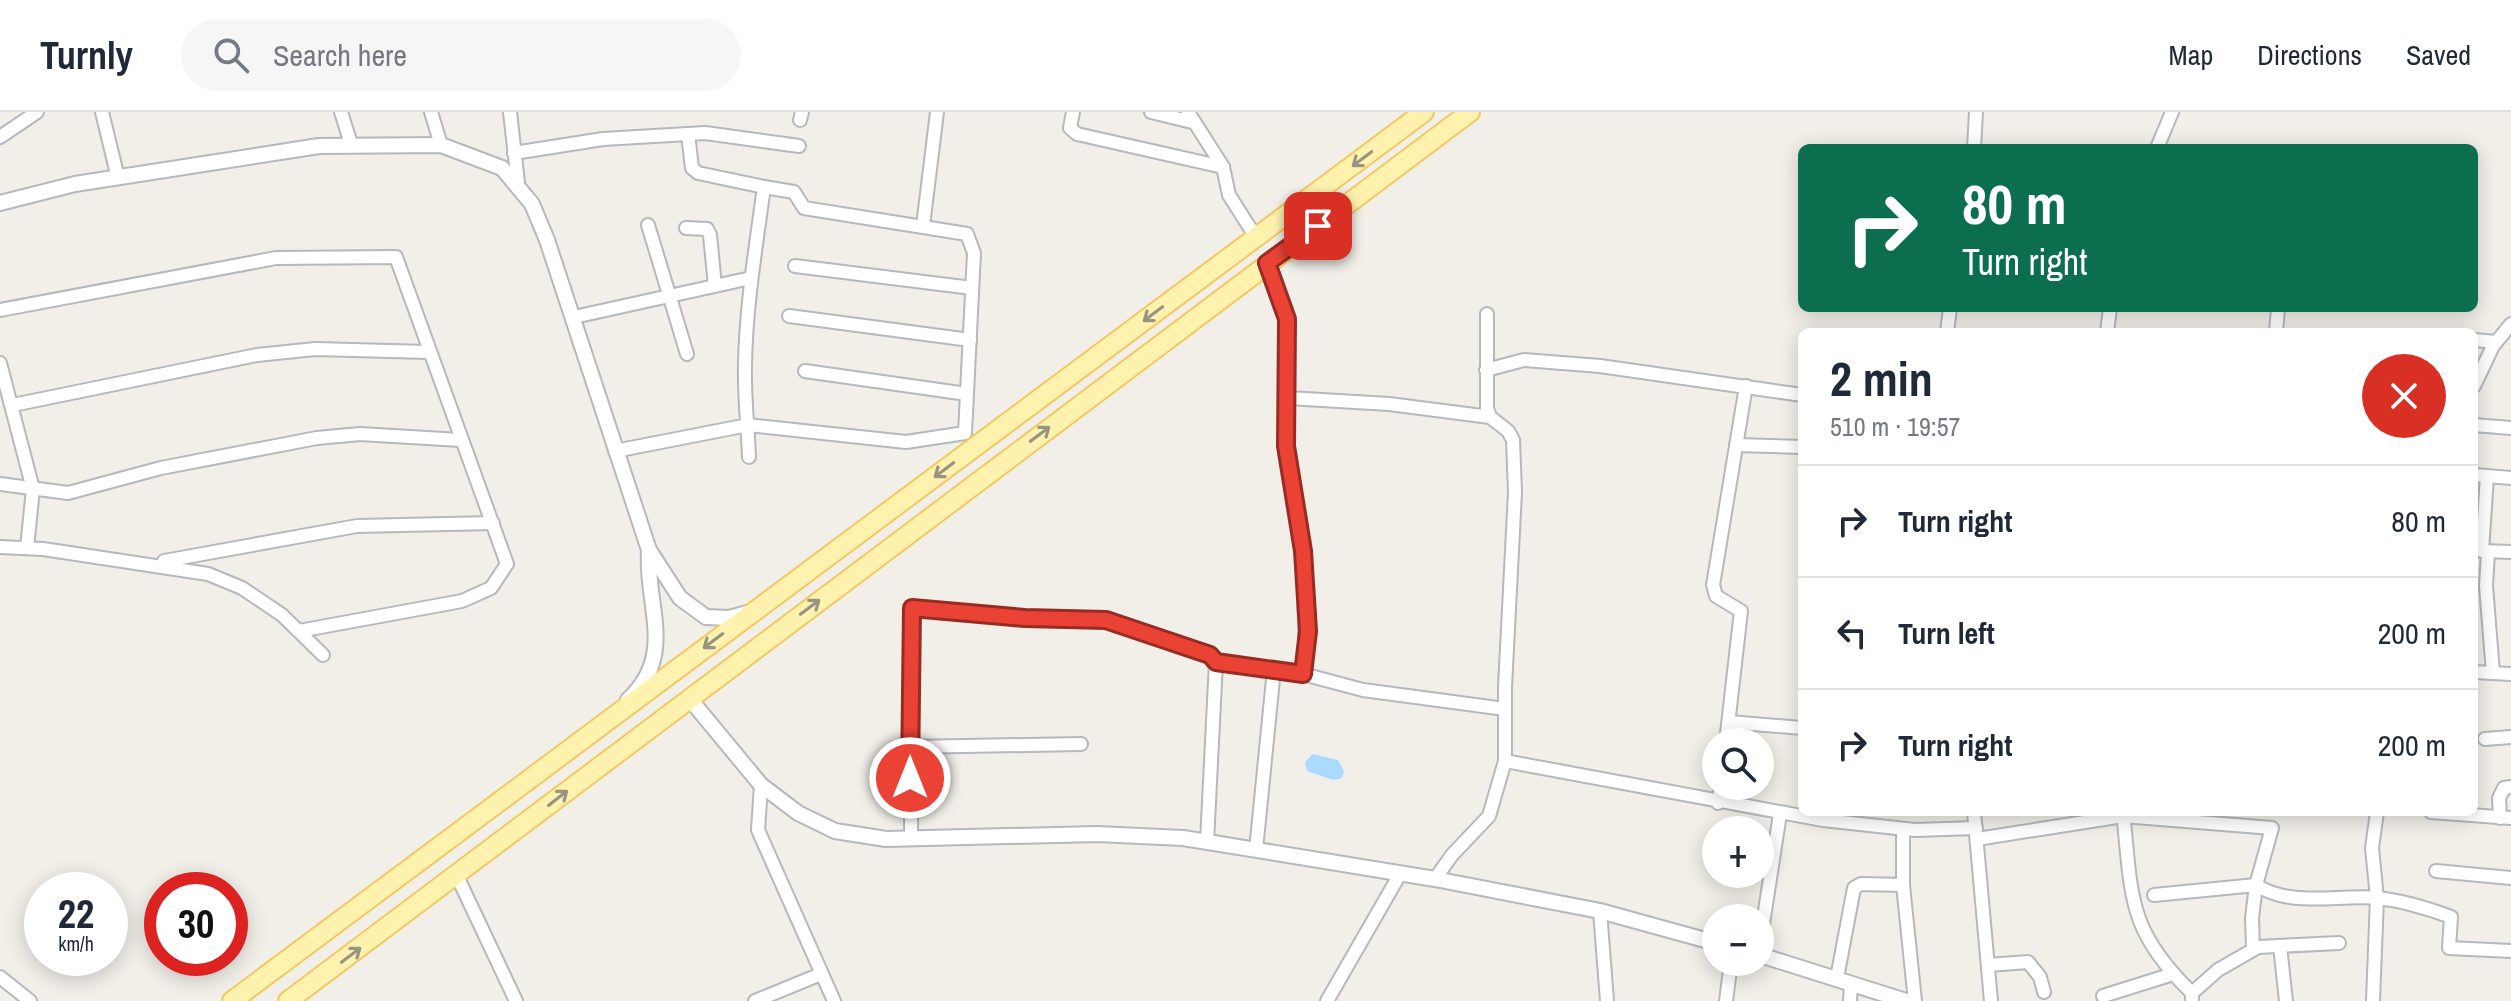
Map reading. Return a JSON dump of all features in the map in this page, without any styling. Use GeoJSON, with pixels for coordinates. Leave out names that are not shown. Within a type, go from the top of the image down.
{"type":"FeatureCollection","features":[{"type":"Feature","properties":{"kind":"main road"},"geometry":{"type":"LineString","coordinates":[[232,1001],[1424,112]]}},
{"type":"Feature","properties":{"kind":"main road"},"geometry":{"type":"LineString","coordinates":[[288,1001],[1470,112]]}},
{"type":"Feature","properties":{"kind":"street"},"geometry":{"type":"LineString","coordinates":[[0,137],[37,112]]}},
{"type":"Feature","properties":{"kind":"street"},"geometry":{"type":"LineString","coordinates":[[102,112],[118,178]]}},
{"type":"Feature","properties":{"kind":"street"},"geometry":{"type":"LineString","coordinates":[[341,112],[351,144]]}},
{"type":"Feature","properties":{"kind":"street"},"geometry":{"type":"LineString","coordinates":[[431,112],[441,145]]}},
{"type":"Feature","properties":{"kind":"street"},"geometry":{"type":"LineString","coordinates":[[510,112],[518,183]]}},
{"type":"Feature","properties":{"kind":"street"},"geometry":{"type":"LineString","coordinates":[[923,226],[937,112]]}},
{"type":"Feature","properties":{"kind":"street"},"geometry":{"type":"LineString","coordinates":[[1073,112],[1070,128],[1077,134],[1223,167]]}},
{"type":"Feature","properties":{"kind":"street"},"geometry":{"type":"LineString","coordinates":[[1151,112],[1190,117],[1223,167],[1229,195],[1257,239]]}},
{"type":"Feature","properties":{"kind":"street"},"geometry":{"type":"LineString","coordinates":[[1974,144],[1976,112]]}},
{"type":"Feature","properties":{"kind":"street"},"geometry":{"type":"LineString","coordinates":[[2159,144],[2172,112]]}},
{"type":"Feature","properties":{"kind":"street"},"geometry":{"type":"LineString","coordinates":[[514,153],[603,139],[705,133],[799,146]]}},
{"type":"Feature","properties":{"kind":"street"},"geometry":{"type":"LineString","coordinates":[[615,451],[748,425],[906,442],[965,433],[972,288],[972,240],[967,234],[804,208],[794,192],[698,173],[692,168],[688,134]]}},
{"type":"Feature","properties":{"kind":"street"},"geometry":{"type":"LineString","coordinates":[[0,203],[118,178],[263,154],[351,144],[441,145],[502,168],[518,183],[532,204],[547,240],[649,550],[680,598],[706,617],[729,618],[755,611]]}},
{"type":"Feature","properties":{"kind":"street"},"geometry":{"type":"LineString","coordinates":[[749,457],[745,366],[751,278],[764,187]]}},
{"type":"Feature","properties":{"kind":"street"},"geometry":{"type":"LineString","coordinates":[[648,225],[667,297],[687,354]]}},
{"type":"Feature","properties":{"kind":"street"},"geometry":{"type":"LineString","coordinates":[[686,228],[707,229],[710,235],[715,286]]}},
{"type":"Feature","properties":{"kind":"street"},"geometry":{"type":"LineString","coordinates":[[0,310],[276,258],[396,257],[507,564],[491,588],[462,601],[299,631]]}},
{"type":"Feature","properties":{"kind":"street"},"geometry":{"type":"LineString","coordinates":[[1267,263],[1287,319],[1286,446],[1303,551],[1308,631],[1303,674]]}},
{"type":"Feature","properties":{"kind":"street"},"geometry":{"type":"LineString","coordinates":[[795,266],[972,288]]}},
{"type":"Feature","properties":{"kind":"street"},"geometry":{"type":"LineString","coordinates":[[574,317],[751,278]]}},
{"type":"Feature","properties":{"kind":"street"},"geometry":{"type":"LineString","coordinates":[[1487,314],[1487,408],[1490,417]]}},
{"type":"Feature","properties":{"kind":"street"},"geometry":{"type":"LineString","coordinates":[[789,316],[970,340]]}},
{"type":"Feature","properties":{"kind":"street"},"geometry":{"type":"LineString","coordinates":[[2478,378],[2496,342],[2511,324]]}},
{"type":"Feature","properties":{"kind":"street"},"geometry":{"type":"LineString","coordinates":[[2478,340],[2496,342]]}},
{"type":"Feature","properties":{"kind":"street"},"geometry":{"type":"LineString","coordinates":[[13,405],[257,355],[315,349],[428,352]]}},
{"type":"Feature","properties":{"kind":"street"},"geometry":{"type":"LineString","coordinates":[[1486,370],[1524,360],[1600,366],[1798,394]]}},
{"type":"Feature","properties":{"kind":"street"},"geometry":{"type":"LineString","coordinates":[[0,363],[33,489],[27,548]]}},
{"type":"Feature","properties":{"kind":"street"},"geometry":{"type":"LineString","coordinates":[[805,371],[967,394]]}},
{"type":"Feature","properties":{"kind":"street"},"geometry":{"type":"LineString","coordinates":[[1728,728],[1741,611],[1716,596],[1713,585],[1746,386]]}},
{"type":"Feature","properties":{"kind":"street"},"geometry":{"type":"LineString","coordinates":[[1288,398],[1389,404],[1490,417],[1508,431],[1513,440],[1513,574],[1505,761],[1489,816],[1452,855],[1435,879]]}},
{"type":"Feature","properties":{"kind":"street"},"geometry":{"type":"LineString","coordinates":[[2478,425],[2511,428]]}},
{"type":"Feature","properties":{"kind":"street"},"geometry":{"type":"LineString","coordinates":[[0,484],[68,493],[161,468],[317,438],[360,434],[460,440]]}},
{"type":"Feature","properties":{"kind":"street"},"geometry":{"type":"LineString","coordinates":[[1736,445],[1798,447]]}},
{"type":"Feature","properties":{"kind":"street"},"geometry":{"type":"LineString","coordinates":[[2493,673],[2480,586],[2480,475],[2511,478]]}},
{"type":"Feature","properties":{"kind":"street"},"geometry":{"type":"LineString","coordinates":[[146,565],[357,526],[493,523]]}},
{"type":"Feature","properties":{"kind":"street"},"geometry":{"type":"LineString","coordinates":[[0,547],[27,548],[208,574],[242,588],[282,615],[323,655]]}},
{"type":"Feature","properties":{"kind":"street"},"geometry":{"type":"LineString","coordinates":[[603,723],[635,694],[649,671],[658,640],[649,589],[649,550]]}},
{"type":"Feature","properties":{"kind":"street"},"geometry":{"type":"LineString","coordinates":[[2481,551],[2511,552]]}},
{"type":"Feature","properties":{"kind":"street"},"geometry":{"type":"LineString","coordinates":[[911,839],[912,608],[1041,619],[1106,620],[1210,655],[1216,662],[1303,674],[1363,690],[1505,709]]}},
{"type":"Feature","properties":{"kind":"street"},"geometry":{"type":"LineString","coordinates":[[1207,842],[1216,662]]}},
{"type":"Feature","properties":{"kind":"street"},"geometry":{"type":"LineString","coordinates":[[1256,850],[1274,669]]}},
{"type":"Feature","properties":{"kind":"street"},"geometry":{"type":"LineString","coordinates":[[2478,672],[2511,674]]}},
{"type":"Feature","properties":{"kind":"street"},"geometry":{"type":"LineString","coordinates":[[689,698],[761,785],[798,813],[835,831],[886,839],[1097,834],[1207,842],[1435,879],[1600,911],[1702,939]]}},
{"type":"Feature","properties":{"kind":"street"},"geometry":{"type":"LineString","coordinates":[[1729,722],[1798,728]]}},
{"type":"Feature","properties":{"kind":"street"},"geometry":{"type":"LineString","coordinates":[[2485,739],[2511,737]]}},
{"type":"Feature","properties":{"kind":"street"},"geometry":{"type":"LineString","coordinates":[[909,747],[1081,744]]}},
{"type":"Feature","properties":{"kind":"street"},"geometry":{"type":"LineString","coordinates":[[1505,761],[1626,781],[1718,803],[1798,815]]}},
{"type":"Feature","properties":{"kind":"street"},"geometry":{"type":"LineString","coordinates":[[761,785],[758,830],[834,1001]]}},
{"type":"Feature","properties":{"kind":"street"},"geometry":{"type":"LineString","coordinates":[[2478,816],[2505,818],[2499,798],[2504,788],[2511,787]]}},
{"type":"Feature","properties":{"kind":"street"},"geometry":{"type":"LineString","coordinates":[[1766,904],[1780,814]]}},
{"type":"Feature","properties":{"kind":"street"},"geometry":{"type":"LineString","coordinates":[[1819,816],[1858,818],[1903,829],[1976,833],[2108,816]]}},
{"type":"Feature","properties":{"kind":"street"},"geometry":{"type":"LineString","coordinates":[[1974,816],[1991,1001]]}},
{"type":"Feature","properties":{"kind":"street"},"geometry":{"type":"LineString","coordinates":[[2123,816],[2131,893],[2139,925],[2192,997],[2218,970],[2253,949],[2339,943]]}},
{"type":"Feature","properties":{"kind":"street"},"geometry":{"type":"LineString","coordinates":[[2168,816],[2272,828]]}},
{"type":"Feature","properties":{"kind":"street"},"geometry":{"type":"LineString","coordinates":[[2253,949],[2252,918],[2256,885],[2274,816]]}},
{"type":"Feature","properties":{"kind":"street"},"geometry":{"type":"LineString","coordinates":[[2373,1001],[2377,898],[2372,848],[2376,816]]}},
{"type":"Feature","properties":{"kind":"street"},"geometry":{"type":"LineString","coordinates":[[1903,829],[1903,885],[1915,1001]]}},
{"type":"Feature","properties":{"kind":"street"},"geometry":{"type":"LineString","coordinates":[[2436,871],[2511,878]]}},
{"type":"Feature","properties":{"kind":"street"},"geometry":{"type":"LineString","coordinates":[[1327,1001],[1400,874]]}},
{"type":"Feature","properties":{"kind":"street"},"geometry":{"type":"LineString","coordinates":[[457,876],[516,1001]]}},
{"type":"Feature","properties":{"kind":"street"},"geometry":{"type":"LineString","coordinates":[[1850,1001],[1844,980],[1854,888],[1861,884],[1903,885]]}},
{"type":"Feature","properties":{"kind":"street"},"geometry":{"type":"LineString","coordinates":[[2154,895],[2256,885],[2281,897],[2377,898],[2415,904],[2451,917],[2449,948],[2511,951]]}},
{"type":"Feature","properties":{"kind":"street"},"geometry":{"type":"LineString","coordinates":[[1600,911],[1607,1001]]}},
{"type":"Feature","properties":{"kind":"street"},"geometry":{"type":"LineString","coordinates":[[2280,946],[2286,1001]]}},
{"type":"Feature","properties":{"kind":"street"},"geometry":{"type":"LineString","coordinates":[[1774,959],[1900,1000]]}},
{"type":"Feature","properties":{"kind":"street"},"geometry":{"type":"LineString","coordinates":[[1988,965],[2028,962],[2040,977],[2044,992]]}},
{"type":"Feature","properties":{"kind":"street"},"geometry":{"type":"LineString","coordinates":[[755,1001],[821,974]]}},
{"type":"Feature","properties":{"kind":"street"},"geometry":{"type":"LineString","coordinates":[[2103,996],[2173,974]]}},
{"type":"Feature","properties":{"kind":"street"},"geometry":{"type":"LineString","coordinates":[[1726,1001],[1729,976]]}},
{"type":"Feature","properties":{"kind":"street"},"geometry":{"type":"LineString","coordinates":[[0,977],[30,1001]]}},
{"type":"Feature","properties":{"kind":"water"},"geometry":{"type":"Polygon","coordinates":[[[1313,754],[1338,760],[1344,771],[1342,778],[1333,780],[1307,771],[1305,762],[1313,754]]]}},
{"type":"Feature","properties":{"kind":"route"},"geometry":{"type":"LineString","coordinates":[[910,778],[912,608],[990,616],[1106,620],[1210,655],[1216,662],[1303,674],[1308,631],[1303,551],[1286,446],[1287,319],[1267,263],[1318,226]]}}]}
